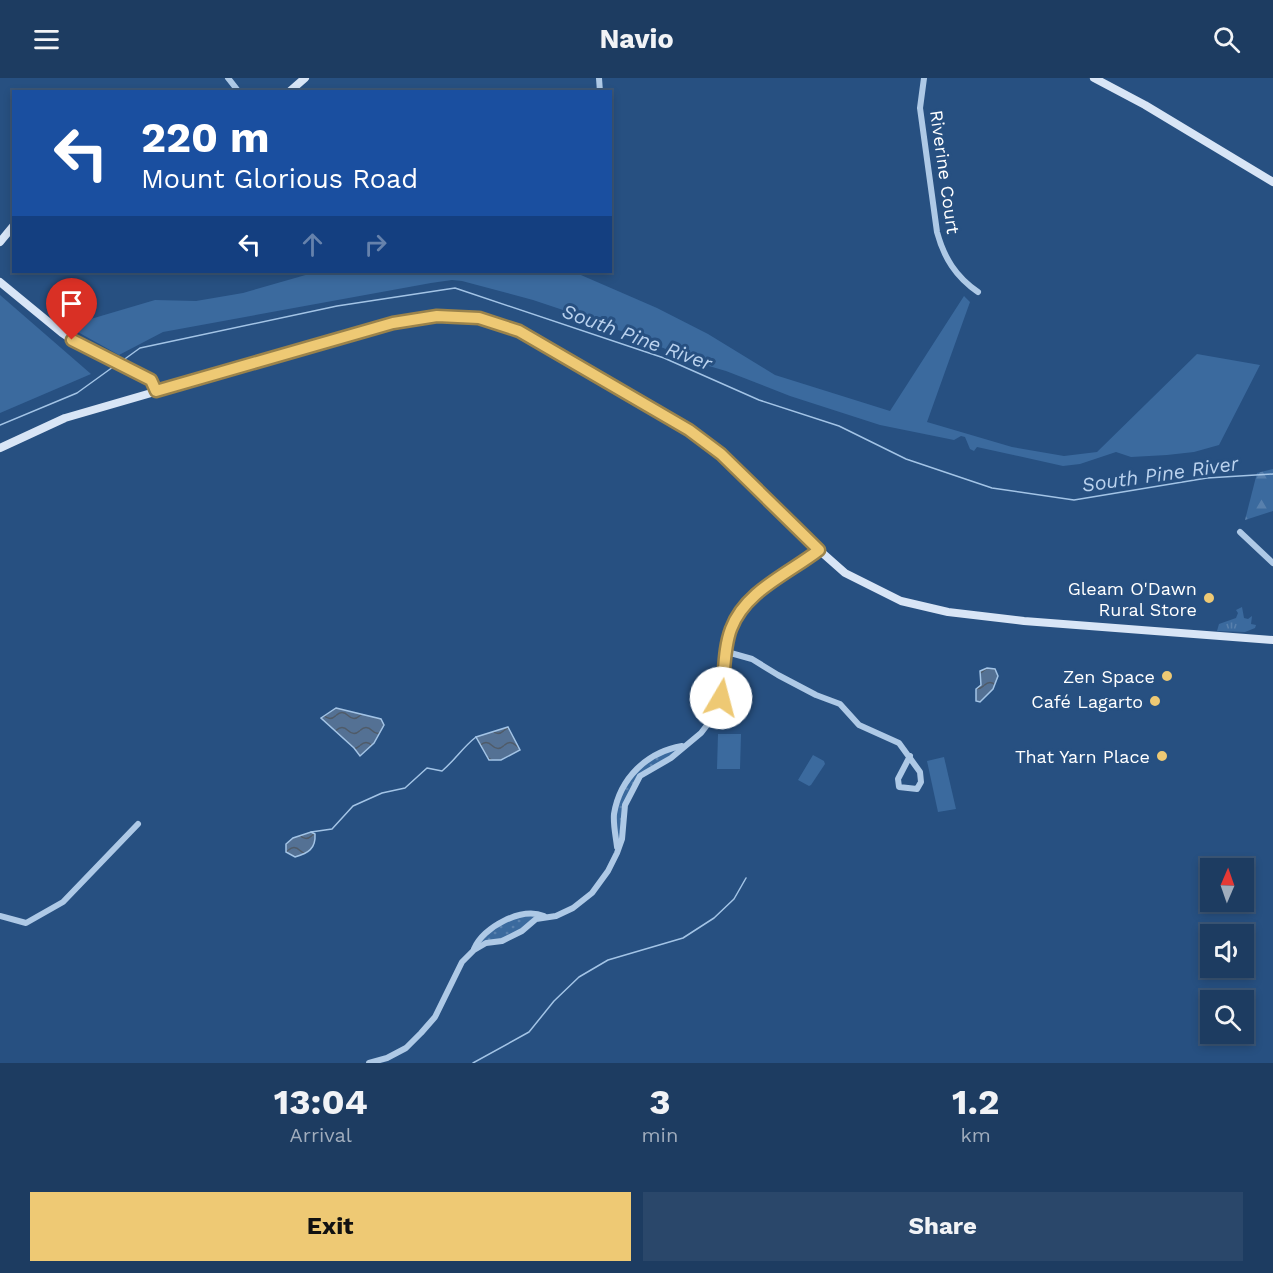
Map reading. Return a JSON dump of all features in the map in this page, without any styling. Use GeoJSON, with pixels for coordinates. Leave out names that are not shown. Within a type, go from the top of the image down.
{"type":"FeatureCollection","features":[{"type":"Feature","properties":{"kind":"main road"},"geometry":{"type":"LineString","coordinates":[[291,90],[305,78]]}},
{"type":"Feature","properties":{"kind":"main road"},"geometry":{"type":"LineString","coordinates":[[1094,78],[1273,182]]}},
{"type":"Feature","properties":{"kind":"main road"},"geometry":{"type":"LineString","coordinates":[[0,242],[12,227]]}},
{"type":"Feature","properties":{"kind":"main road"},"geometry":{"type":"LineString","coordinates":[[0,282],[60,332],[151,380],[156,391]]}},
{"type":"Feature","properties":{"kind":"main road"},"geometry":{"type":"LineString","coordinates":[[0,448],[64,418],[393,323],[437,316],[479,318],[519,331],[689,430],[721,454],[845,573],[901,601],[948,612],[1024,621],[1273,640]]}},
{"type":"Feature","properties":{"kind":"street"},"geometry":{"type":"LineString","coordinates":[[228,78],[237,90]]}},
{"type":"Feature","properties":{"kind":"street","name":"Riverine Court"},"geometry":{"type":"LineString","coordinates":[[924,78],[920,108],[937,232],[942,250],[951,267],[960,278],[978,292]]}},
{"type":"Feature","properties":{"kind":"street"},"geometry":{"type":"LineString","coordinates":[[1240,532],[1273,563]]}},
{"type":"Feature","properties":{"kind":"street"},"geometry":{"type":"LineString","coordinates":[[369,1063],[387,1058],[406,1048],[421,1034],[435,1017],[462,962],[474,950],[486,943],[502,941],[522,931],[536,919],[556,916],[573,908],[592,893],[608,871],[617,853],[626,806],[640,776],[671,758],[701,733],[714,716],[721,698],[730,630],[743,606],[777,578],[799,566],[819,550]]}},
{"type":"Feature","properties":{"kind":"street"},"geometry":{"type":"LineString","coordinates":[[727,652],[752,659],[816,695],[840,704],[859,724],[899,743],[910,756],[920,772],[921,782],[917,789],[899,786],[898,779],[910,756]]}},
{"type":"Feature","properties":{"kind":"street"},"geometry":{"type":"LineString","coordinates":[[617,853],[614,815],[620,793],[627,781],[640,765],[663,750],[683,746]]}},
{"type":"Feature","properties":{"kind":"street"},"geometry":{"type":"LineString","coordinates":[[620,793],[629,797]]}},
{"type":"Feature","properties":{"kind":"street"},"geometry":{"type":"LineString","coordinates":[[0,916],[26,923],[63,902],[138,824]]}},
{"type":"Feature","properties":{"kind":"street"},"geometry":{"type":"LineString","coordinates":[[474,950],[478,940],[500,922],[530,913],[543,915],[546,918]]}},
{"type":"Feature","properties":{"kind":"green space"},"geometry":{"type":"Polygon","coordinates":[[[313,273],[576,273],[657,308],[708,334],[775,375],[890,411],[964,296],[970,302],[927,422],[1012,447],[1064,456],[1097,452],[1197,354],[1260,365],[1219,445],[1194,452],[1167,455],[1131,457],[1116,452],[1080,464],[1063,466],[977,447],[974,451],[970,449],[965,437],[961,436],[954,440],[880,425],[702,364],[584,317],[533,300],[462,281],[431,283],[163,332],[119,355],[67,326],[155,300],[196,301],[243,293],[313,273]]]}},
{"type":"Feature","properties":{"kind":"green space"},"geometry":{"type":"Polygon","coordinates":[[[0,295],[91,374],[0,413],[0,295]]]}},
{"type":"Feature","properties":{"kind":"green space"},"geometry":{"type":"Polygon","coordinates":[[[1273,469],[1273,511],[1245,520],[1257,473],[1273,469]]]}},
{"type":"Feature","properties":{"kind":"green space"},"geometry":{"type":"Polygon","coordinates":[[[1242,607],[1244,618],[1248,619],[1252,616],[1251,624],[1256,625],[1255,628],[1245,632],[1217,631],[1219,624],[1236,618],[1238,613],[1236,610],[1242,607]]]}},
{"type":"Feature","properties":{"kind":"green space"},"geometry":{"type":"Polygon","coordinates":[[[718,734],[741,734],[740,769],[717,769],[718,734]]]}},
{"type":"Feature","properties":{"kind":"green space"},"geometry":{"type":"Polygon","coordinates":[[[683,746],[640,776],[625,805],[622,839],[617,843],[614,819],[627,781],[654,755],[683,746]]]}},
{"type":"Feature","properties":{"kind":"green space"},"geometry":{"type":"Polygon","coordinates":[[[813,755],[825,764],[809,786],[798,780],[813,755]]]}},
{"type":"Feature","properties":{"kind":"green space"},"geometry":{"type":"Polygon","coordinates":[[[944,757],[956,809],[938,812],[927,761],[944,757]]]}},
{"type":"Feature","properties":{"kind":"green space"},"geometry":{"type":"Polygon","coordinates":[[[530,913],[536,919],[522,931],[474,950],[500,922],[530,913]]]}},
{"type":"Feature","properties":{"kind":"water"},"geometry":{"type":"Polygon","coordinates":[[[987,668],[995,669],[998,676],[993,689],[980,702],[976,701],[976,689],[981,685],[980,671],[987,668]]]}},
{"type":"Feature","properties":{"kind":"water"},"geometry":{"type":"Polygon","coordinates":[[[336,708],[381,719],[384,725],[374,743],[360,756],[321,718],[336,708]]]}},
{"type":"Feature","properties":{"kind":"water"},"geometry":{"type":"Polygon","coordinates":[[[508,727],[520,750],[501,760],[489,760],[476,737],[508,727]]]}},
{"type":"Feature","properties":{"kind":"water"},"geometry":{"type":"Polygon","coordinates":[[[311,832],[315,834],[315,839],[310,850],[295,857],[286,852],[286,844],[293,838],[311,832]]]}},
{"type":"Feature","properties":{"kind":"waterway","name":"South Pine River"},"geometry":{"type":"LineString","coordinates":[[122,361],[140,348],[337,306],[455,288],[664,358],[759,400],[839,426],[906,459],[992,488],[1074,500],[1207,478],[1273,474]]}},
{"type":"Feature","properties":{"kind":"waterway","name":"South Pine River"},"geometry":{"type":"LineString","coordinates":[[0,425],[77,393],[113,367]]}},
{"type":"Feature","properties":{"kind":"waterway"},"geometry":{"type":"LineString","coordinates":[[311,832],[332,829],[353,806],[382,793],[405,788],[427,768],[442,771],[476,737]]}},
{"type":"Feature","properties":{"kind":"waterway"},"geometry":{"type":"LineString","coordinates":[[473,1063],[529,1032],[554,1001],[579,977],[608,960],[683,938],[714,918],[734,899],[746,878]]}},
{"type":"Feature","properties":{"kind":"place","name":"Gleam O'Dawn Rural Store"},"geometry":{"type":"Point","coordinates":[1209,598]}},
{"type":"Feature","properties":{"kind":"place","name":"Zen Space"},"geometry":{"type":"Point","coordinates":[1167,676]}},
{"type":"Feature","properties":{"kind":"place","name":"Café Lagarto"},"geometry":{"type":"Point","coordinates":[1155,701]}},
{"type":"Feature","properties":{"kind":"place","name":"That Yarn Place"},"geometry":{"type":"Point","coordinates":[1162,756]}},
{"type":"Feature","properties":{"kind":"route"},"geometry":{"type":"LineString","coordinates":[[72,340],[151,380],[156,391],[393,323],[437,316],[479,318],[519,331],[689,430],[721,454],[819,550],[799,566],[777,578],[743,606],[730,630],[721,698]]}}]}
